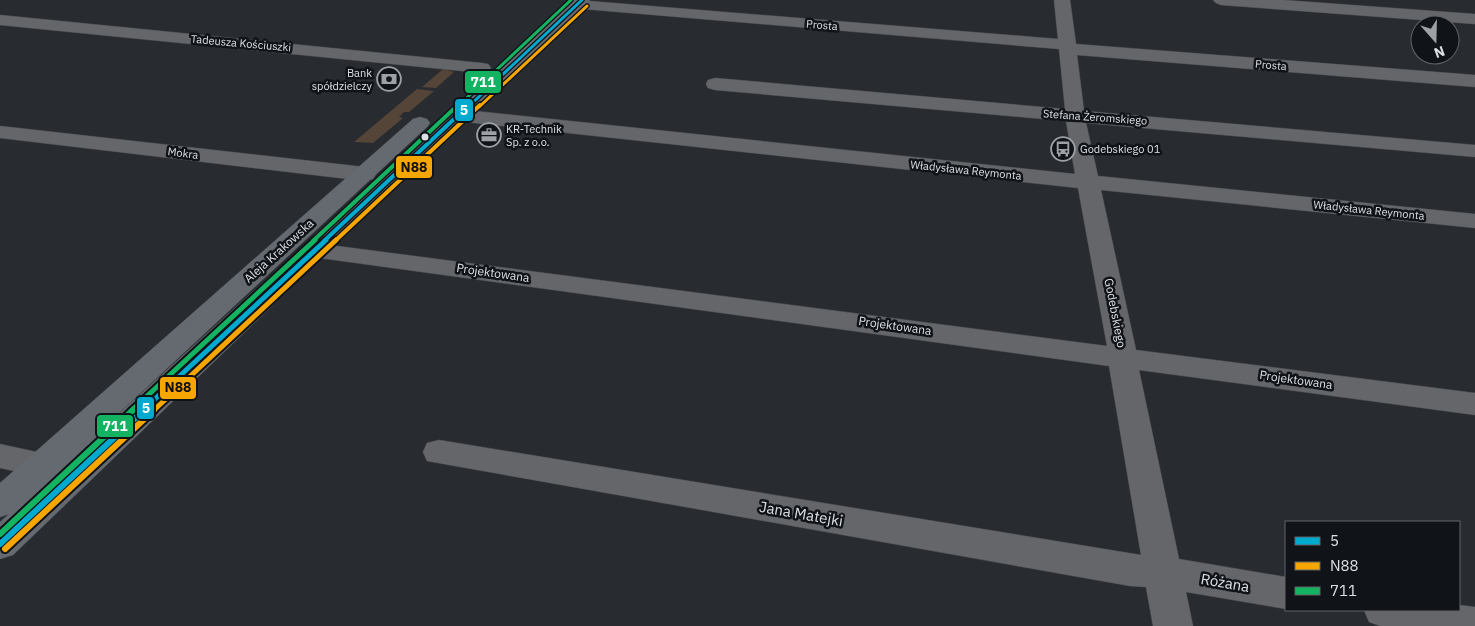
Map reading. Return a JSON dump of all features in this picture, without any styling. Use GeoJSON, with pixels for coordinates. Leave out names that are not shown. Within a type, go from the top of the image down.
{"type":"FeatureCollection","features":[{"type":"Feature","properties":{"kind":"main road","name":"Aleja Krakowska"},"geometry":{"type":"LineString","coordinates":[[0,502],[482,68],[572,2]]}},
{"type":"Feature","properties":{"kind":"main road","name":"Aleja Krakowska"},"geometry":{"type":"LineString","coordinates":[[0,544],[314,251],[572,2]]}},
{"type":"Feature","properties":{"kind":"street","name":"Godebskiego"},"geometry":{"type":"LineString","coordinates":[[1062,0],[1075,115],[1123,356],[1173,626]]}},
{"type":"Feature","properties":{"kind":"street"},"geometry":{"type":"LineString","coordinates":[[1221,0],[1475,19]]}},
{"type":"Feature","properties":{"kind":"street","name":"Prosta"},"geometry":{"type":"LineString","coordinates":[[572,2],[1068,47],[1475,81]]}},
{"type":"Feature","properties":{"kind":"street","name":"Tadeusza Kościuszki"},"geometry":{"type":"LineString","coordinates":[[0,20],[482,68]]}},
{"type":"Feature","properties":{"kind":"street","name":"Stefana Żeromskiego"},"geometry":{"type":"LineString","coordinates":[[715,84],[1475,151]]}},
{"type":"Feature","properties":{"kind":"street","name":"Władysława Reymonta"},"geometry":{"type":"LineString","coordinates":[[456,116],[1475,221]]}},
{"type":"Feature","properties":{"kind":"street","name":"Mokra"},"geometry":{"type":"LineString","coordinates":[[0,132],[365,174]]}},
{"type":"Feature","properties":{"kind":"street","name":"Projektowana"},"geometry":{"type":"LineString","coordinates":[[314,251],[1123,356],[1475,404]]}},
{"type":"Feature","properties":{"kind":"street","name":"Jana Matejki"},"geometry":{"type":"LineString","coordinates":[[440,452],[1130,570],[1163,572]]}},
{"type":"Feature","properties":{"kind":"street"},"geometry":{"type":"LineString","coordinates":[[0,456],[43,465]]}},
{"type":"Feature","properties":{"kind":"street","name":"Różana"},"geometry":{"type":"LineString","coordinates":[[1163,572],[1285,593]]}},
{"type":"Feature","properties":{"kind":"street"},"geometry":{"type":"LineString","coordinates":[[1389,611],[1475,626]]}},
{"type":"Feature","properties":{"kind":"shaded area"},"geometry":{"type":"Polygon","coordinates":[[[443,69],[454,72],[436,88],[422,87],[443,69]]]}},
{"type":"Feature","properties":{"kind":"shaded area"},"geometry":{"type":"Polygon","coordinates":[[[417,89],[434,91],[409,112],[404,112],[399,117],[403,118],[373,143],[354,142],[417,89]]]}},
{"type":"Feature","properties":{"kind":"transit line","name":"711"},"geometry":{"type":"LineString","coordinates":[[0,534],[571,0]]}},
{"type":"Feature","properties":{"kind":"transit line","name":"5"},"geometry":{"type":"LineString","coordinates":[[0,544],[582,0]]}},
{"type":"Feature","properties":{"kind":"transit line","name":"N88"},"geometry":{"type":"LineString","coordinates":[[5,549],[587,6]]}},
{"type":"Feature","properties":{"kind":"place","name":"Bank spółdzielczy"},"geometry":{"type":"Point","coordinates":[389,79]}},
{"type":"Feature","properties":{"kind":"place","name":"KR-Technik Sp. z o.o."},"geometry":{"type":"Point","coordinates":[489,135]}},
{"type":"Feature","properties":{"kind":"place","name":"Godebskiego 01"},"geometry":{"type":"Point","coordinates":[1063,149]}}]}
